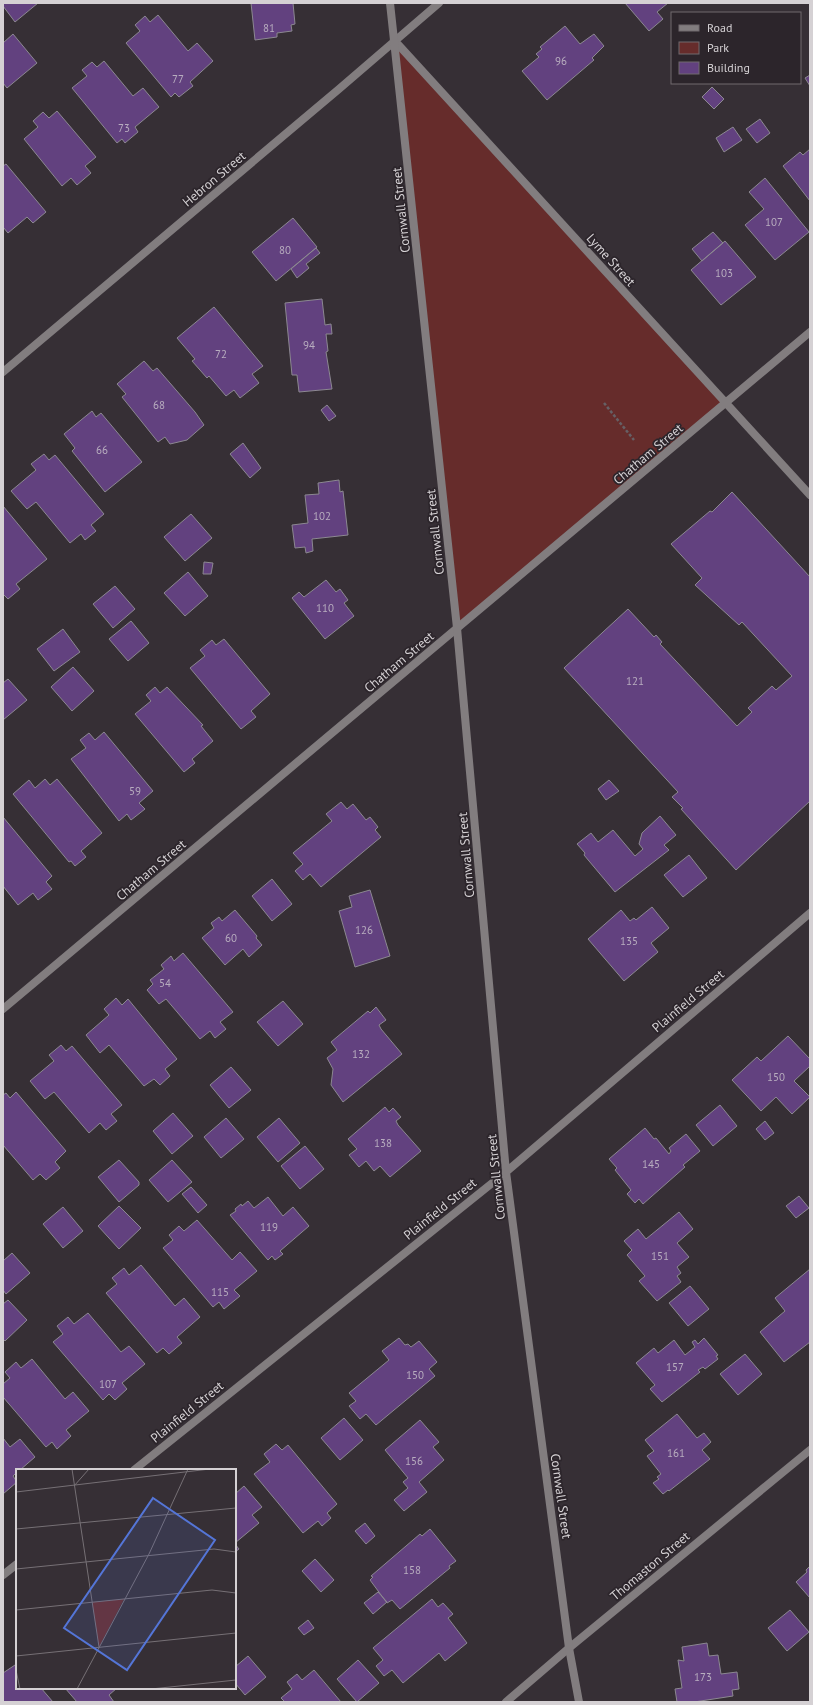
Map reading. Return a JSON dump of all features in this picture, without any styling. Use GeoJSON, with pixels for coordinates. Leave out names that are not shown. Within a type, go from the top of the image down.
{"type":"FeatureCollection","features":[{"type":"Feature","properties":{"kind":"street","name":"Cornwall Street"},"geometry":{"type":"LineString","coordinates":[[390,3],[457,628],[506,1172],[569,1648],[579,1702]]}},
{"type":"Feature","properties":{"kind":"street","name":"Hebron Street"},"geometry":{"type":"LineString","coordinates":[[3,372],[439,3]]}},
{"type":"Feature","properties":{"kind":"street","name":"Lyme Street"},"geometry":{"type":"LineString","coordinates":[[394,40],[810,495]]}},
{"type":"Feature","properties":{"kind":"street","name":"Chatham Street"},"geometry":{"type":"LineString","coordinates":[[3,1009],[810,332]]}},
{"type":"Feature","properties":{"kind":"street","name":"Plainfield Street"},"geometry":{"type":"LineString","coordinates":[[135,1469],[506,1172],[810,913]]}},
{"type":"Feature","properties":{"kind":"street","name":"Thomaston Street"},"geometry":{"type":"LineString","coordinates":[[506,1702],[569,1648],[810,1450]]}},
{"type":"Feature","properties":{"kind":"street"},"geometry":{"type":"LineString","coordinates":[[3,1575],[16,1565]]}},
{"type":"Feature","properties":{"kind":"path"},"geometry":{"type":"LineString","coordinates":[[604,403],[634,440]]}},
{"type":"Feature","properties":{"kind":"green space"},"geometry":{"type":"Polygon","coordinates":[[[394,40],[726,404],[457,628],[394,40]]]}},
{"type":"Feature","properties":{"kind":"building"},"geometry":{"type":"Polygon","coordinates":[[[3,3],[38,3],[15,22],[3,6],[3,3]]]}},
{"type":"Feature","properties":{"kind":"building"},"geometry":{"type":"Polygon","coordinates":[[[251,3],[293,3],[295,24],[291,25],[292,31],[277,33],[277,37],[255,40],[251,3]]]}},
{"type":"Feature","properties":{"kind":"building"},"geometry":{"type":"Polygon","coordinates":[[[625,3],[668,3],[657,12],[663,19],[649,31],[625,3]]]}},
{"type":"Feature","properties":{"kind":"building"},"geometry":{"type":"Polygon","coordinates":[[[158,15],[188,51],[197,43],[213,61],[190,82],[193,86],[179,97],[175,93],[171,97],[126,43],[140,31],[135,25],[145,16],[150,22],[158,15]]]}},
{"type":"Feature","properties":{"kind":"building"},"geometry":{"type":"Polygon","coordinates":[[[565,26],[580,44],[594,34],[604,46],[592,58],[594,60],[547,100],[522,71],[539,57],[536,54],[542,49],[540,47],[565,26]]]}},
{"type":"Feature","properties":{"kind":"building"},"geometry":{"type":"Polygon","coordinates":[[[13,34],[37,63],[7,88],[3,83],[3,43],[13,34]]]}},
{"type":"Feature","properties":{"kind":"building"},"geometry":{"type":"Polygon","coordinates":[[[104,61],[133,96],[143,88],[159,107],[135,127],[138,132],[125,143],[122,139],[117,143],[72,88],[87,76],[82,70],[92,62],[97,67],[104,61]]]}},
{"type":"Feature","properties":{"kind":"building"},"geometry":{"type":"Polygon","coordinates":[[[810,75],[810,86],[805,78],[810,75]]]}},
{"type":"Feature","properties":{"kind":"building"},"geometry":{"type":"Polygon","coordinates":[[[712,87],[724,99],[714,109],[702,97],[712,87]]]}},
{"type":"Feature","properties":{"kind":"building"},"geometry":{"type":"Polygon","coordinates":[[[57,111],[96,157],[85,166],[91,173],[77,185],[71,178],[62,186],[24,139],[38,127],[33,121],[43,112],[49,118],[57,111]]]}},
{"type":"Feature","properties":{"kind":"building"},"geometry":{"type":"Polygon","coordinates":[[[760,119],[770,133],[757,143],[746,129],[760,119]]]}},
{"type":"Feature","properties":{"kind":"building"},"geometry":{"type":"Polygon","coordinates":[[[733,127],[742,140],[724,152],[716,138],[733,127]]]}},
{"type":"Feature","properties":{"kind":"building"},"geometry":{"type":"Polygon","coordinates":[[[810,149],[810,201],[783,166],[800,152],[803,155],[810,149]]]}},
{"type":"Feature","properties":{"kind":"building"},"geometry":{"type":"Polygon","coordinates":[[[6,164],[46,212],[33,223],[27,217],[8,233],[3,227],[3,166],[6,164]]]}},
{"type":"Feature","properties":{"kind":"building"},"geometry":{"type":"Polygon","coordinates":[[[765,178],[809,232],[775,260],[745,225],[764,209],[749,192],[765,178]]]}},
{"type":"Feature","properties":{"kind":"building"},"geometry":{"type":"Polygon","coordinates":[[[293,218],[317,247],[276,281],[252,252],[293,218]]]}},
{"type":"Feature","properties":{"kind":"building"},"geometry":{"type":"Polygon","coordinates":[[[713,232],[723,243],[702,261],[692,249],[713,232]]]}},
{"type":"Feature","properties":{"kind":"building"},"geometry":{"type":"Polygon","coordinates":[[[725,241],[756,277],[721,305],[691,270],[725,241]]]}},
{"type":"Feature","properties":{"kind":"building"},"geometry":{"type":"Polygon","coordinates":[[[316,248],[320,253],[306,264],[309,268],[297,278],[291,269],[316,248]]]}},
{"type":"Feature","properties":{"kind":"building"},"geometry":{"type":"Polygon","coordinates":[[[322,299],[325,325],[331,324],[332,334],[326,334],[328,351],[326,352],[332,389],[299,392],[297,375],[292,375],[285,303],[322,299]]]}},
{"type":"Feature","properties":{"kind":"building"},"geometry":{"type":"Polygon","coordinates":[[[214,307],[263,366],[252,374],[259,383],[240,398],[234,390],[226,396],[209,376],[207,378],[192,361],[195,359],[177,338],[214,307]]]}},
{"type":"Feature","properties":{"kind":"building"},"geometry":{"type":"Polygon","coordinates":[[[144,361],[153,371],[157,368],[195,412],[204,425],[187,440],[170,444],[165,437],[158,442],[122,397],[126,394],[117,384],[144,361]]]}},
{"type":"Feature","properties":{"kind":"building"},"geometry":{"type":"Polygon","coordinates":[[[327,405],[336,416],[329,421],[321,410],[327,405]]]}},
{"type":"Feature","properties":{"kind":"building"},"geometry":{"type":"Polygon","coordinates":[[[92,411],[96,417],[101,413],[142,462],[105,492],[72,451],[75,448],[64,434],[92,411]]]}},
{"type":"Feature","properties":{"kind":"building"},"geometry":{"type":"Polygon","coordinates":[[[243,443],[261,468],[250,478],[230,454],[243,443]]]}},
{"type":"Feature","properties":{"kind":"building"},"geometry":{"type":"Polygon","coordinates":[[[44,454],[49,460],[55,455],[104,514],[91,525],[96,531],[85,540],[81,534],[70,543],[36,502],[27,509],[11,491],[36,470],[31,464],[44,454]]]}},
{"type":"Feature","properties":{"kind":"building"},"geometry":{"type":"Polygon","coordinates":[[[339,480],[340,492],[343,491],[348,535],[312,539],[313,551],[306,553],[305,547],[295,548],[292,525],[308,523],[305,495],[319,494],[318,483],[339,480]]]}},
{"type":"Feature","properties":{"kind":"building"},"geometry":{"type":"Polygon","coordinates":[[[732,492],[810,577],[810,801],[736,870],[672,797],[678,792],[564,668],[628,609],[654,637],[656,635],[662,642],[660,644],[737,726],[752,712],[748,708],[772,686],[776,690],[792,676],[742,622],[739,625],[695,585],[702,578],[671,544],[710,511],[712,512],[732,492]]]}},
{"type":"Feature","properties":{"kind":"building"},"geometry":{"type":"Polygon","coordinates":[[[3,506],[47,559],[16,584],[20,589],[8,599],[3,594],[3,506]]]}},
{"type":"Feature","properties":{"kind":"building"},"geometry":{"type":"Polygon","coordinates":[[[191,514],[212,538],[185,561],[164,537],[191,514]]]}},
{"type":"Feature","properties":{"kind":"building"},"geometry":{"type":"Polygon","coordinates":[[[204,562],[213,563],[211,574],[203,574],[204,562]]]}},
{"type":"Feature","properties":{"kind":"building"},"geometry":{"type":"Polygon","coordinates":[[[188,572],[208,596],[185,616],[164,593],[188,572]]]}},
{"type":"Feature","properties":{"kind":"building"},"geometry":{"type":"Polygon","coordinates":[[[326,580],[336,592],[340,589],[348,600],[344,603],[354,616],[325,639],[292,598],[299,592],[304,597],[326,580]]]}},
{"type":"Feature","properties":{"kind":"building"},"geometry":{"type":"Polygon","coordinates":[[[115,586],[135,609],[113,628],[93,604],[115,586]]]}},
{"type":"Feature","properties":{"kind":"building"},"geometry":{"type":"Polygon","coordinates":[[[131,621],[149,643],[128,661],[109,639],[131,621]]]}},
{"type":"Feature","properties":{"kind":"building"},"geometry":{"type":"Polygon","coordinates":[[[63,629],[80,652],[54,671],[37,649],[63,629]]]}},
{"type":"Feature","properties":{"kind":"building"},"geometry":{"type":"Polygon","coordinates":[[[224,639],[270,694],[251,711],[256,717],[241,729],[190,668],[205,656],[200,650],[212,640],[216,645],[224,639]]]}},
{"type":"Feature","properties":{"kind":"building"},"geometry":{"type":"Polygon","coordinates":[[[73,667],[94,691],[72,711],[51,687],[73,667]]]}},
{"type":"Feature","properties":{"kind":"building"},"geometry":{"type":"Polygon","coordinates":[[[8,679],[27,700],[3,720],[3,683],[8,679]]]}},
{"type":"Feature","properties":{"kind":"building"},"geometry":{"type":"Polygon","coordinates":[[[155,687],[160,693],[167,687],[203,725],[201,726],[213,741],[192,759],[195,763],[184,772],[135,714],[151,701],[146,695],[155,687]]]}},
{"type":"Feature","properties":{"kind":"building"},"geometry":{"type":"Polygon","coordinates":[[[104,732],[153,791],[139,803],[145,809],[131,820],[127,814],[119,821],[71,759],[86,748],[80,740],[89,733],[95,740],[104,732]]]}},
{"type":"Feature","properties":{"kind":"building"},"geometry":{"type":"Polygon","coordinates":[[[45,779],[50,785],[57,779],[102,833],[81,851],[86,857],[75,866],[71,861],[69,862],[13,794],[29,780],[35,788],[45,779]]]}},
{"type":"Feature","properties":{"kind":"building"},"geometry":{"type":"Polygon","coordinates":[[[609,780],[619,791],[606,800],[598,789],[609,780]]]}},
{"type":"Feature","properties":{"kind":"building"},"geometry":{"type":"Polygon","coordinates":[[[341,802],[347,809],[353,804],[366,820],[370,817],[378,827],[375,830],[381,837],[321,887],[310,874],[303,880],[295,871],[303,864],[293,853],[332,821],[326,814],[341,802]]]}},
{"type":"Feature","properties":{"kind":"building"},"geometry":{"type":"Polygon","coordinates":[[[660,816],[676,835],[664,845],[669,850],[615,892],[584,855],[585,853],[577,844],[591,833],[598,842],[613,830],[635,856],[643,849],[639,844],[642,833],[660,816]]]}},
{"type":"Feature","properties":{"kind":"building"},"geometry":{"type":"Polygon","coordinates":[[[3,817],[52,876],[46,882],[52,889],[38,900],[33,893],[18,905],[3,886],[3,817]]]}},
{"type":"Feature","properties":{"kind":"building"},"geometry":{"type":"Polygon","coordinates":[[[689,855],[707,878],[683,897],[664,875],[689,855]]]}},
{"type":"Feature","properties":{"kind":"building"},"geometry":{"type":"Polygon","coordinates":[[[272,879],[292,904],[272,921],[252,896],[272,879]]]}},
{"type":"Feature","properties":{"kind":"building"},"geometry":{"type":"Polygon","coordinates":[[[370,890],[390,956],[355,967],[339,911],[352,907],[349,896],[370,890]]]}},
{"type":"Feature","properties":{"kind":"building"},"geometry":{"type":"Polygon","coordinates":[[[652,907],[669,928],[651,943],[658,952],[624,981],[588,939],[621,910],[630,921],[634,918],[636,920],[652,907]]]}},
{"type":"Feature","properties":{"kind":"building"},"geometry":{"type":"Polygon","coordinates":[[[235,910],[257,936],[256,938],[262,945],[249,957],[243,949],[225,965],[202,938],[214,928],[211,923],[219,917],[222,921],[235,910]]]}},
{"type":"Feature","properties":{"kind":"building"},"geometry":{"type":"Polygon","coordinates":[[[183,953],[233,1012],[220,1022],[226,1029],[215,1038],[210,1031],[200,1039],[166,999],[159,1004],[147,990],[153,984],[150,980],[164,969],[161,965],[171,956],[174,961],[183,953]]]}},
{"type":"Feature","properties":{"kind":"building"},"geometry":{"type":"Polygon","coordinates":[[[116,998],[122,1005],[128,999],[177,1059],[165,1069],[170,1076],[160,1085],[154,1079],[144,1086],[109,1045],[100,1053],[86,1035],[109,1015],[104,1009],[116,998]]]}},
{"type":"Feature","properties":{"kind":"building"},"geometry":{"type":"Polygon","coordinates":[[[283,1001],[303,1024],[278,1046],[257,1022],[283,1001]]]}},
{"type":"Feature","properties":{"kind":"building"},"geometry":{"type":"Polygon","coordinates":[[[376,1007],[386,1020],[379,1025],[381,1029],[402,1054],[343,1102],[331,1085],[333,1069],[327,1058],[337,1050],[331,1042],[368,1011],[370,1013],[376,1007]]]}},
{"type":"Feature","properties":{"kind":"building"},"geometry":{"type":"Polygon","coordinates":[[[788,1036],[810,1059],[810,1066],[794,1081],[810,1097],[792,1114],[776,1097],[761,1111],[732,1080],[757,1057],[761,1061],[788,1036]]]}},
{"type":"Feature","properties":{"kind":"building"},"geometry":{"type":"Polygon","coordinates":[[[61,1045],[66,1051],[72,1046],[122,1105],[111,1114],[117,1121],[106,1130],[100,1123],[89,1133],[54,1092],[45,1099],[30,1081],[54,1061],[49,1055],[61,1045]]]}},
{"type":"Feature","properties":{"kind":"building"},"geometry":{"type":"Polygon","coordinates":[[[231,1067],[251,1090],[229,1108],[210,1085],[231,1067]]]}},
{"type":"Feature","properties":{"kind":"building"},"geometry":{"type":"Polygon","coordinates":[[[16,1092],[66,1151],[55,1162],[60,1168],[46,1180],[40,1174],[33,1180],[3,1145],[3,1095],[6,1093],[10,1098],[16,1092]]]}},
{"type":"Feature","properties":{"kind":"building"},"geometry":{"type":"Polygon","coordinates":[[[720,1105],[737,1126],[713,1146],[696,1125],[720,1105]]]}},
{"type":"Feature","properties":{"kind":"building"},"geometry":{"type":"Polygon","coordinates":[[[385,1107],[389,1112],[393,1108],[401,1117],[396,1121],[398,1125],[421,1151],[390,1177],[380,1166],[374,1171],[366,1161],[359,1167],[349,1155],[357,1149],[348,1139],[385,1107]]]}},
{"type":"Feature","properties":{"kind":"building"},"geometry":{"type":"Polygon","coordinates":[[[173,1113],[193,1136],[172,1154],[153,1131],[173,1113]]]}},
{"type":"Feature","properties":{"kind":"building"},"geometry":{"type":"Polygon","coordinates":[[[226,1118],[244,1139],[221,1158],[204,1137],[226,1118]]]}},
{"type":"Feature","properties":{"kind":"building"},"geometry":{"type":"Polygon","coordinates":[[[279,1118],[300,1143],[278,1162],[257,1137],[279,1118]]]}},
{"type":"Feature","properties":{"kind":"building"},"geometry":{"type":"Polygon","coordinates":[[[765,1121],[774,1133],[765,1140],[756,1129],[765,1121]]]}},
{"type":"Feature","properties":{"kind":"building"},"geometry":{"type":"Polygon","coordinates":[[[645,1128],[654,1139],[656,1138],[669,1154],[671,1151],[669,1148],[686,1134],[700,1151],[683,1165],[685,1167],[643,1204],[639,1199],[635,1203],[627,1194],[631,1190],[615,1170],[617,1168],[609,1159],[645,1128]]]}},
{"type":"Feature","properties":{"kind":"building"},"geometry":{"type":"Polygon","coordinates":[[[305,1146],[324,1169],[300,1189],[281,1166],[305,1146]]]}},
{"type":"Feature","properties":{"kind":"building"},"geometry":{"type":"Polygon","coordinates":[[[119,1160],[139,1182],[139,1185],[119,1202],[98,1177],[119,1160]]]}},
{"type":"Feature","properties":{"kind":"building"},"geometry":{"type":"Polygon","coordinates":[[[172,1160],[192,1182],[168,1202],[149,1180],[172,1160]]]}},
{"type":"Feature","properties":{"kind":"building"},"geometry":{"type":"Polygon","coordinates":[[[191,1187],[207,1205],[198,1213],[182,1194],[191,1187]]]}},
{"type":"Feature","properties":{"kind":"building"},"geometry":{"type":"Polygon","coordinates":[[[799,1196],[809,1208],[796,1218],[786,1206],[799,1196]]]}},
{"type":"Feature","properties":{"kind":"building"},"geometry":{"type":"Polygon","coordinates":[[[268,1197],[283,1216],[293,1207],[309,1226],[280,1251],[283,1254],[275,1260],[272,1256],[268,1260],[230,1215],[236,1211],[235,1209],[241,1204],[242,1206],[248,1201],[254,1208],[268,1197]]]}},
{"type":"Feature","properties":{"kind":"building"},"geometry":{"type":"Polygon","coordinates":[[[119,1206],[141,1228],[119,1249],[98,1226],[119,1206]]]}},
{"type":"Feature","properties":{"kind":"building"},"geometry":{"type":"Polygon","coordinates":[[[63,1207],[83,1231],[63,1248],[43,1224],[63,1207]]]}},
{"type":"Feature","properties":{"kind":"building"},"geometry":{"type":"Polygon","coordinates":[[[679,1212],[693,1229],[677,1243],[689,1257],[677,1267],[681,1273],[677,1276],[681,1282],[657,1301],[639,1281],[645,1276],[627,1255],[632,1250],[624,1241],[638,1229],[646,1239],[679,1212]]]}},
{"type":"Feature","properties":{"kind":"building"},"geometry":{"type":"Polygon","coordinates":[[[197,1220],[232,1260],[240,1252],[257,1271],[234,1290],[240,1296],[224,1309],[219,1302],[213,1307],[163,1248],[173,1240],[169,1235],[179,1226],[184,1231],[197,1220]]]}},
{"type":"Feature","properties":{"kind":"building"},"geometry":{"type":"Polygon","coordinates":[[[12,1253],[30,1273],[6,1294],[3,1290],[3,1261],[12,1253]]]}},
{"type":"Feature","properties":{"kind":"building"},"geometry":{"type":"Polygon","coordinates":[[[141,1265],[175,1306],[184,1298],[200,1317],[177,1337],[182,1343],[169,1354],[163,1348],[157,1353],[106,1293],[117,1284],[112,1278],[124,1268],[129,1275],[141,1265]]]}},
{"type":"Feature","properties":{"kind":"building"},"geometry":{"type":"Polygon","coordinates":[[[810,1269],[810,1342],[784,1362],[760,1332],[785,1311],[775,1298],[810,1269]]]}},
{"type":"Feature","properties":{"kind":"building"},"geometry":{"type":"Polygon","coordinates":[[[690,1286],[709,1309],[688,1326],[669,1303],[690,1286]]]}},
{"type":"Feature","properties":{"kind":"building"},"geometry":{"type":"Polygon","coordinates":[[[8,1300],[27,1320],[5,1341],[3,1339],[3,1304],[8,1300]]]}},
{"type":"Feature","properties":{"kind":"building"},"geometry":{"type":"Polygon","coordinates":[[[88,1313],[121,1352],[129,1346],[145,1364],[122,1383],[127,1389],[115,1400],[109,1394],[103,1400],[53,1342],[63,1334],[57,1326],[68,1317],[74,1324],[88,1313]]]}},
{"type":"Feature","properties":{"kind":"building"},"geometry":{"type":"Polygon","coordinates":[[[399,1338],[405,1345],[408,1344],[411,1347],[419,1341],[437,1362],[429,1369],[435,1376],[376,1425],[366,1414],[360,1419],[349,1406],[356,1401],[349,1393],[389,1360],[382,1351],[399,1338]]]}},
{"type":"Feature","properties":{"kind":"building"},"geometry":{"type":"Polygon","coordinates":[[[704,1338],[718,1355],[716,1356],[718,1359],[705,1369],[703,1367],[698,1370],[700,1372],[662,1402],[650,1389],[655,1385],[636,1363],[654,1348],[658,1353],[674,1340],[685,1355],[695,1347],[692,1342],[695,1340],[698,1344],[704,1338]]]}},
{"type":"Feature","properties":{"kind":"building"},"geometry":{"type":"Polygon","coordinates":[[[745,1354],[762,1374],[738,1395],[720,1374],[745,1354]]]}},
{"type":"Feature","properties":{"kind":"building"},"geometry":{"type":"Polygon","coordinates":[[[32,1359],[65,1399],[73,1392],[89,1411],[66,1430],[71,1436],[57,1449],[52,1442],[46,1447],[3,1397],[3,1384],[10,1378],[5,1372],[16,1362],[21,1368],[32,1359]]]}},
{"type":"Feature","properties":{"kind":"building"},"geometry":{"type":"Polygon","coordinates":[[[677,1414],[697,1438],[704,1433],[711,1442],[702,1450],[710,1459],[663,1494],[653,1483],[659,1479],[657,1477],[661,1474],[647,1456],[654,1451],[645,1440],[677,1414]]]}},
{"type":"Feature","properties":{"kind":"building"},"geometry":{"type":"Polygon","coordinates":[[[344,1418],[363,1440],[340,1460],[321,1438],[344,1418]]]}},
{"type":"Feature","properties":{"kind":"building"},"geometry":{"type":"Polygon","coordinates":[[[420,1420],[439,1442],[433,1447],[444,1460],[419,1482],[427,1492],[404,1511],[394,1500],[408,1488],[403,1482],[408,1478],[385,1450],[420,1420]]]}},
{"type":"Feature","properties":{"kind":"building"},"geometry":{"type":"Polygon","coordinates":[[[3,1438],[10,1447],[20,1439],[35,1457],[21,1469],[16,1469],[16,1473],[13,1476],[16,1483],[3,1494],[3,1438]]]}},
{"type":"Feature","properties":{"kind":"building"},"geometry":{"type":"Polygon","coordinates":[[[276,1444],[282,1450],[288,1445],[337,1504],[327,1513],[331,1518],[322,1526],[318,1521],[303,1533],[254,1474],[270,1462],[264,1454],[276,1444]]]}},
{"type":"Feature","properties":{"kind":"building"},"geometry":{"type":"Polygon","coordinates":[[[244,1486],[262,1507],[252,1515],[259,1523],[236,1542],[236,1493],[244,1486]]]}},
{"type":"Feature","properties":{"kind":"building"},"geometry":{"type":"Polygon","coordinates":[[[365,1523],[375,1536],[366,1544],[355,1531],[365,1523]]]}},
{"type":"Feature","properties":{"kind":"building"},"geometry":{"type":"Polygon","coordinates":[[[430,1529],[456,1561],[449,1566],[450,1568],[400,1609],[392,1600],[387,1603],[370,1580],[373,1577],[371,1576],[420,1534],[422,1536],[430,1529]]]}},
{"type":"Feature","properties":{"kind":"building"},"geometry":{"type":"Polygon","coordinates":[[[315,1559],[334,1580],[321,1592],[302,1571],[315,1559]]]}},
{"type":"Feature","properties":{"kind":"building"},"geometry":{"type":"Polygon","coordinates":[[[810,1566],[810,1598],[796,1582],[807,1572],[806,1570],[810,1566]]]}},
{"type":"Feature","properties":{"kind":"building"},"geometry":{"type":"Polygon","coordinates":[[[378,1592],[387,1602],[373,1614],[364,1603],[378,1592]]]}},
{"type":"Feature","properties":{"kind":"building"},"geometry":{"type":"Polygon","coordinates":[[[432,1599],[438,1607],[443,1603],[453,1614],[448,1618],[467,1643],[445,1661],[439,1653],[403,1683],[392,1670],[384,1676],[376,1666],[383,1660],[373,1648],[432,1599]]]}},
{"type":"Feature","properties":{"kind":"building"},"geometry":{"type":"Polygon","coordinates":[[[790,1610],[809,1632],[787,1651],[768,1628],[790,1610]]]}},
{"type":"Feature","properties":{"kind":"building"},"geometry":{"type":"Polygon","coordinates":[[[308,1620],[314,1628],[304,1635],[298,1628],[308,1620]]]}},
{"type":"Feature","properties":{"kind":"building"},"geometry":{"type":"Polygon","coordinates":[[[707,1643],[709,1656],[718,1655],[721,1674],[737,1672],[739,1689],[732,1690],[733,1696],[694,1702],[677,1702],[675,1689],[682,1688],[678,1660],[684,1661],[682,1647],[707,1643]]]}},
{"type":"Feature","properties":{"kind":"building"},"geometry":{"type":"Polygon","coordinates":[[[248,1656],[266,1677],[245,1695],[236,1684],[236,1666],[248,1656]]]}},
{"type":"Feature","properties":{"kind":"building"},"geometry":{"type":"Polygon","coordinates":[[[358,1660],[379,1683],[357,1702],[337,1679],[358,1660]]]}},
{"type":"Feature","properties":{"kind":"building"},"geometry":{"type":"Polygon","coordinates":[[[15,1665],[16,1689],[42,1689],[53,1702],[3,1702],[3,1673],[15,1665]]]}},
{"type":"Feature","properties":{"kind":"building"},"geometry":{"type":"Polygon","coordinates":[[[314,1670],[341,1702],[285,1702],[281,1698],[292,1689],[287,1682],[297,1674],[302,1680],[314,1670]]]}},
{"type":"Feature","properties":{"kind":"building"},"geometry":{"type":"Polygon","coordinates":[[[66,1689],[116,1689],[109,1695],[114,1702],[77,1702],[66,1689]]]}}]}
